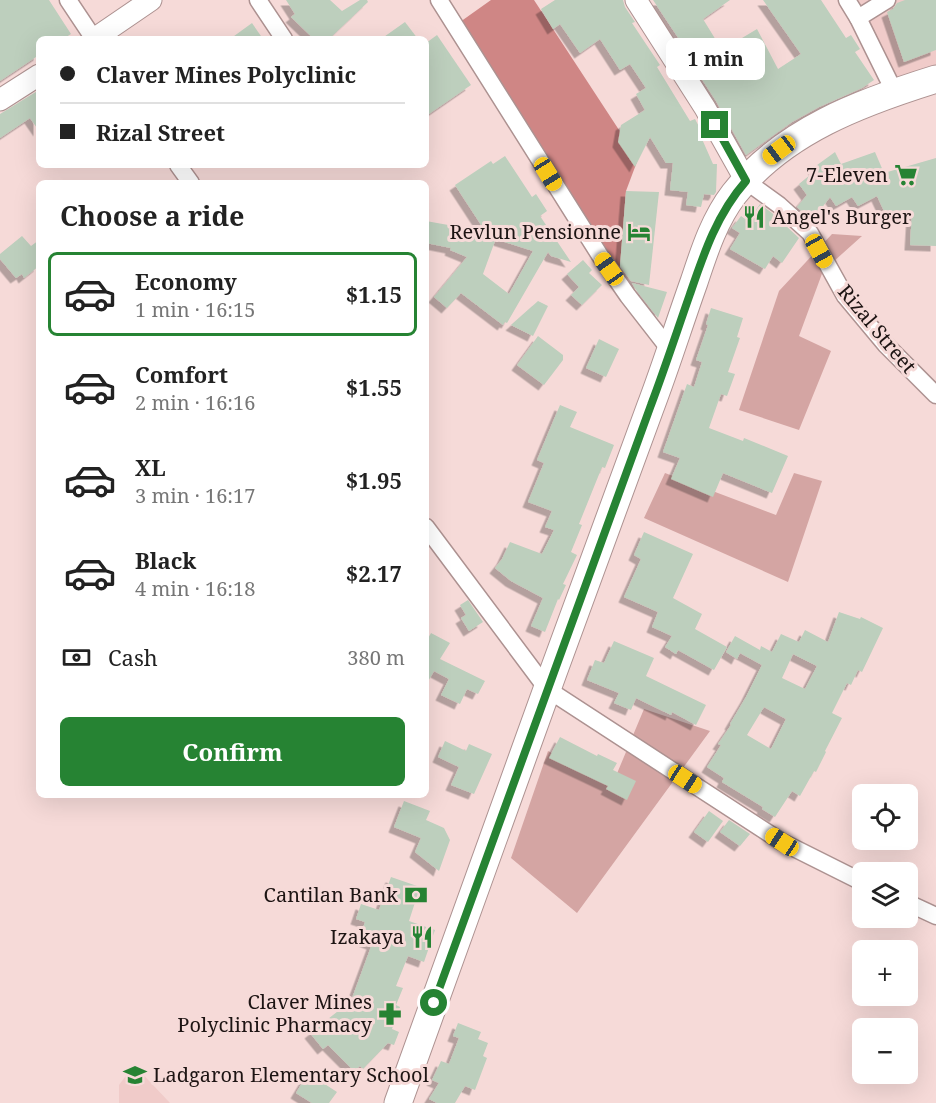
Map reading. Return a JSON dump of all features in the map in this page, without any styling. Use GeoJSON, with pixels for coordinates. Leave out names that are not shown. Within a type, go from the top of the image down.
{"type":"FeatureCollection","features":[{"type":"Feature","properties":{"kind":"highway"},"geometry":{"type":"LineString","coordinates":[[398,1103],[651,405],[696,274],[715,227],[732,196],[770,158],[789,143],[841,114],[936,79]]}},
{"type":"Feature","properties":{"kind":"street"},"geometry":{"type":"LineString","coordinates":[[68,0],[92,36]]}},
{"type":"Feature","properties":{"kind":"street"},"geometry":{"type":"LineString","coordinates":[[98,36],[151,0]]}},
{"type":"Feature","properties":{"kind":"street"},"geometry":{"type":"LineString","coordinates":[[258,0],[282,36]]}},
{"type":"Feature","properties":{"kind":"street"},"geometry":{"type":"LineString","coordinates":[[439,0],[599,254],[670,350]]}},
{"type":"Feature","properties":{"kind":"street","name":"Rizal Street"},"geometry":{"type":"LineString","coordinates":[[636,0],[705,108],[746,181],[779,205],[810,233],[845,296],[885,344],[936,395]]}},
{"type":"Feature","properties":{"kind":"street"},"geometry":{"type":"LineString","coordinates":[[847,0],[895,93]]}},
{"type":"Feature","properties":{"kind":"street"},"geometry":{"type":"LineString","coordinates":[[858,18],[886,0]]}},
{"type":"Feature","properties":{"kind":"street"},"geometry":{"type":"LineString","coordinates":[[0,100],[36,77]]}},
{"type":"Feature","properties":{"kind":"street"},"geometry":{"type":"LineString","coordinates":[[429,531],[547,689],[782,842],[852,877]]}},
{"type":"Feature","properties":{"kind":"street"},"geometry":{"type":"LineString","coordinates":[[918,908],[936,916]]}},
{"type":"Feature","properties":{"kind":"shaded area"},"geometry":{"type":"Polygon","coordinates":[[[491,0],[534,0],[638,159],[626,191],[620,267],[613,262],[460,22],[491,0]]]}},
{"type":"Feature","properties":{"kind":"shaded area"},"geometry":{"type":"Polygon","coordinates":[[[857,0],[936,0],[936,71],[898,85],[857,0]]]}},
{"type":"Feature","properties":{"kind":"shaded area"},"geometry":{"type":"Polygon","coordinates":[[[832,234],[862,236],[823,271],[799,336],[831,351],[799,430],[739,410],[779,291],[832,234]]]}},
{"type":"Feature","properties":{"kind":"shaded area"},"geometry":{"type":"Polygon","coordinates":[[[665,473],[776,515],[794,473],[822,481],[788,582],[644,518],[665,473]]]}},
{"type":"Feature","properties":{"kind":"shaded area"},"geometry":{"type":"Polygon","coordinates":[[[644,709],[710,731],[577,913],[511,858],[548,751],[613,783],[644,709]]]}},
{"type":"Feature","properties":{"kind":"shaded area","name":"Ladgaron Elementary School"},"geometry":{"type":"Polygon","coordinates":[[[134,1065],[170,1103],[119,1103],[119,1085],[134,1065]]]}},
{"type":"Feature","properties":{"kind":"building"},"geometry":{"type":"Polygon","coordinates":[[[0,0],[49,0],[71,34],[68,36],[36,36],[36,57],[0,81],[0,0]]]}},
{"type":"Feature","properties":{"kind":"building"},"geometry":{"type":"Polygon","coordinates":[[[286,0],[330,0],[342,11],[360,0],[368,2],[332,36],[311,36],[291,17],[295,14],[286,0]]]}},
{"type":"Feature","properties":{"kind":"building"},"geometry":{"type":"Polygon","coordinates":[[[555,0],[623,0],[635,22],[632,23],[660,65],[657,67],[690,121],[695,119],[705,138],[702,139],[713,164],[717,164],[716,192],[714,195],[704,194],[701,207],[686,205],[688,192],[670,190],[673,163],[666,163],[650,137],[635,167],[618,142],[621,125],[645,110],[636,94],[646,88],[630,64],[620,70],[600,39],[580,53],[560,24],[553,29],[541,9],[555,0]]]}},
{"type":"Feature","properties":{"kind":"building"},"geometry":{"type":"Polygon","coordinates":[[[653,0],[730,0],[703,19],[722,50],[757,29],[778,69],[801,54],[763,0],[821,0],[846,38],[851,35],[860,49],[855,52],[874,80],[792,122],[746,155],[716,101],[681,47],[683,45],[653,0]]]}},
{"type":"Feature","properties":{"kind":"building"},"geometry":{"type":"Polygon","coordinates":[[[905,0],[936,0],[936,50],[904,62],[887,12],[897,3],[905,0]]]}},
{"type":"Feature","properties":{"kind":"building"},"geometry":{"type":"Polygon","coordinates":[[[405,22],[416,36],[385,36],[405,22]]]}},
{"type":"Feature","properties":{"kind":"building"},"geometry":{"type":"Polygon","coordinates":[[[252,23],[261,36],[234,36],[252,23]]]}},
{"type":"Feature","properties":{"kind":"building"},"geometry":{"type":"Polygon","coordinates":[[[437,35],[471,85],[429,114],[429,41],[437,35]]]}},
{"type":"Feature","properties":{"kind":"building"},"geometry":{"type":"Polygon","coordinates":[[[36,92],[36,127],[30,118],[0,138],[0,114],[36,92]]]}},
{"type":"Feature","properties":{"kind":"building"},"geometry":{"type":"Polygon","coordinates":[[[835,152],[841,164],[875,152],[884,173],[936,158],[936,246],[910,245],[912,212],[884,211],[877,196],[858,206],[852,197],[836,206],[830,197],[812,221],[797,207],[807,195],[799,184],[815,171],[813,168],[835,152]]]}},
{"type":"Feature","properties":{"kind":"building"},"geometry":{"type":"Polygon","coordinates":[[[505,156],[532,197],[536,194],[547,211],[540,216],[571,262],[551,256],[548,252],[507,323],[503,325],[461,293],[447,308],[434,297],[467,257],[450,250],[451,248],[429,244],[429,222],[465,228],[495,241],[483,274],[509,294],[533,251],[489,237],[455,185],[491,161],[493,164],[505,156]]]}},
{"type":"Feature","properties":{"kind":"building"},"geometry":{"type":"Polygon","coordinates":[[[626,191],[659,192],[649,285],[631,281],[620,266],[626,191]]]}},
{"type":"Feature","properties":{"kind":"building"},"geometry":{"type":"Polygon","coordinates":[[[760,204],[799,238],[782,263],[773,256],[765,269],[730,249],[740,233],[732,228],[741,216],[748,221],[760,204]]]}},
{"type":"Feature","properties":{"kind":"building"},"geometry":{"type":"Polygon","coordinates":[[[22,236],[31,246],[36,242],[36,268],[24,278],[22,274],[16,278],[0,259],[0,254],[22,236]]]}},
{"type":"Feature","properties":{"kind":"building"},"geometry":{"type":"Polygon","coordinates":[[[583,260],[592,270],[589,273],[602,285],[582,305],[571,295],[579,287],[567,274],[583,260]]]}},
{"type":"Feature","properties":{"kind":"building"},"geometry":{"type":"Polygon","coordinates":[[[632,283],[667,292],[658,318],[636,290],[632,283]]]}},
{"type":"Feature","properties":{"kind":"building"},"geometry":{"type":"Polygon","coordinates":[[[538,301],[548,306],[533,336],[511,325],[538,301]]]}},
{"type":"Feature","properties":{"kind":"building"},"geometry":{"type":"Polygon","coordinates":[[[711,308],[743,318],[737,337],[740,338],[728,372],[735,374],[727,396],[721,394],[709,428],[743,441],[744,438],[788,456],[772,493],[723,473],[713,497],[671,479],[680,458],[663,452],[687,384],[694,387],[702,362],[696,360],[708,325],[706,324],[711,308]]]}},
{"type":"Feature","properties":{"kind":"building"},"geometry":{"type":"Polygon","coordinates":[[[538,336],[563,355],[563,360],[544,385],[517,365],[538,336]]]}},
{"type":"Feature","properties":{"kind":"building"},"geometry":{"type":"Polygon","coordinates":[[[599,339],[619,349],[606,377],[586,368],[599,339]]]}},
{"type":"Feature","properties":{"kind":"building"},"geometry":{"type":"Polygon","coordinates":[[[560,405],[577,412],[570,427],[614,445],[605,468],[602,467],[579,524],[582,525],[571,552],[577,555],[545,632],[531,626],[543,598],[511,581],[495,568],[510,542],[542,554],[554,530],[545,527],[552,511],[528,502],[544,463],[537,460],[560,405]]]}},
{"type":"Feature","properties":{"kind":"building"},"geometry":{"type":"Polygon","coordinates":[[[644,532],[693,554],[673,598],[702,614],[695,629],[727,647],[714,670],[678,650],[676,654],[665,647],[672,636],[652,627],[658,612],[624,597],[641,559],[634,555],[644,532]]]}},
{"type":"Feature","properties":{"kind":"building"},"geometry":{"type":"Polygon","coordinates":[[[468,600],[483,622],[469,631],[461,618],[466,615],[460,605],[468,600]]]}},
{"type":"Feature","properties":{"kind":"building"},"geometry":{"type":"Polygon","coordinates":[[[839,612],[860,619],[861,617],[883,628],[862,672],[858,670],[851,685],[847,683],[832,713],[842,718],[816,772],[814,771],[800,796],[792,791],[775,817],[722,782],[724,778],[707,767],[721,745],[718,744],[731,725],[762,665],[740,653],[737,659],[726,652],[735,636],[760,650],[761,646],[772,652],[781,634],[799,642],[805,630],[828,642],[839,612]],[[793,654],[782,678],[805,689],[817,666],[793,654]],[[764,707],[747,735],[771,749],[786,719],[764,707]]]}},
{"type":"Feature","properties":{"kind":"building"},"geometry":{"type":"Polygon","coordinates":[[[431,633],[450,643],[440,659],[485,681],[478,694],[467,689],[460,704],[441,695],[449,679],[434,671],[429,680],[429,637],[431,633]]]}},
{"type":"Feature","properties":{"kind":"building"},"geometry":{"type":"Polygon","coordinates":[[[614,641],[654,658],[646,676],[706,705],[696,725],[672,712],[671,715],[636,698],[631,710],[614,703],[619,693],[587,680],[595,660],[604,663],[614,641]]]}},
{"type":"Feature","properties":{"kind":"building"},"geometry":{"type":"Polygon","coordinates":[[[560,737],[597,756],[598,754],[617,763],[613,770],[636,781],[627,800],[606,789],[608,786],[549,758],[560,737]]]}},
{"type":"Feature","properties":{"kind":"building"},"geometry":{"type":"Polygon","coordinates":[[[445,741],[466,751],[469,744],[492,754],[474,794],[451,785],[459,767],[438,757],[445,741]]]}},
{"type":"Feature","properties":{"kind":"building"},"geometry":{"type":"Polygon","coordinates":[[[404,801],[430,811],[426,820],[444,828],[450,840],[439,871],[415,852],[421,838],[394,827],[404,801]]]}},
{"type":"Feature","properties":{"kind":"building"},"geometry":{"type":"Polygon","coordinates":[[[709,811],[723,821],[708,842],[694,832],[709,811]]]}},
{"type":"Feature","properties":{"kind":"building"},"geometry":{"type":"Polygon","coordinates":[[[729,820],[750,834],[740,846],[720,832],[729,820]]]}},
{"type":"Feature","properties":{"kind":"building"},"geometry":{"type":"Polygon","coordinates":[[[391,877],[420,887],[409,921],[435,930],[424,962],[408,956],[396,986],[403,988],[396,1005],[400,1007],[392,1029],[399,1032],[394,1045],[388,1043],[363,1069],[360,1066],[354,1071],[328,1045],[323,1049],[310,1033],[351,1001],[372,944],[359,939],[365,922],[356,919],[361,904],[379,910],[391,877]]]}},
{"type":"Feature","properties":{"kind":"building"},"geometry":{"type":"Polygon","coordinates":[[[458,1023],[481,1032],[478,1039],[488,1043],[483,1056],[487,1058],[475,1090],[465,1086],[455,1103],[437,1103],[429,1099],[439,1083],[432,1080],[441,1061],[449,1064],[459,1038],[453,1036],[458,1023]]]}},
{"type":"Feature","properties":{"kind":"building"},"geometry":{"type":"Polygon","coordinates":[[[308,1073],[337,1092],[329,1103],[312,1103],[296,1093],[308,1073]]]}},
{"type":"Feature","properties":{"kind":"place","name":"7-Eleven"},"geometry":{"type":"Point","coordinates":[906,175]}},
{"type":"Feature","properties":{"kind":"place","name":"Angel's Burger"},"geometry":{"type":"Point","coordinates":[754,217]}},
{"type":"Feature","properties":{"kind":"place","name":"Revlun Pensionne"},"geometry":{"type":"Point","coordinates":[639,232]}},
{"type":"Feature","properties":{"kind":"place","name":"Cantilan Bank"},"geometry":{"type":"Point","coordinates":[416,895]}},
{"type":"Feature","properties":{"kind":"place","name":"Izakaya"},"geometry":{"type":"Point","coordinates":[422,937]}},
{"type":"Feature","properties":{"kind":"place","name":"Claver Mines Polyclinic Pharmacy"},"geometry":{"type":"Point","coordinates":[390,1014]}},
{"type":"Feature","properties":{"kind":"place","name":"Ladgaron Elementary School"},"geometry":{"type":"Point","coordinates":[135,1075]}},
{"type":"Feature","properties":{"kind":"route"},"geometry":{"type":"LineString","coordinates":[[434,1003],[705,251],[718,220],[732,196],[746,181],[730,156],[715,125]]}}]}
